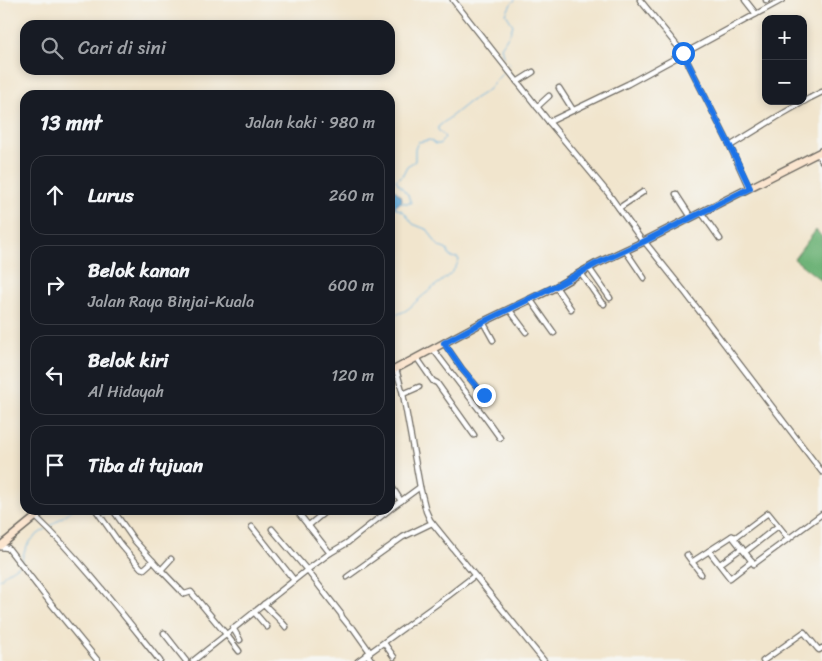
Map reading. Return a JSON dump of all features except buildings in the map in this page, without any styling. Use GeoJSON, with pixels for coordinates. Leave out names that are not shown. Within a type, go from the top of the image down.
{"type":"FeatureCollection","features":[{"type":"Feature","properties":{"kind":"main road"},"geometry":{"type":"LineString","coordinates":[[395,369],[483,322],[819,152]]}},
{"type":"Feature","properties":{"kind":"main road"},"geometry":{"type":"LineString","coordinates":[[0,547],[38,515]]}},
{"type":"Feature","properties":{"kind":"street"},"geometry":{"type":"LineString","coordinates":[[453,0],[619,208],[822,472]]}},
{"type":"Feature","properties":{"kind":"street"},"geometry":{"type":"LineString","coordinates":[[640,0],[683,53],[750,188]]}},
{"type":"Feature","properties":{"kind":"street"},"geometry":{"type":"LineString","coordinates":[[745,0],[756,14]]}},
{"type":"Feature","properties":{"kind":"street"},"geometry":{"type":"LineString","coordinates":[[549,122],[628,84],[782,0]]}},
{"type":"Feature","properties":{"kind":"street"},"geometry":{"type":"LineString","coordinates":[[517,82],[533,72]]}},
{"type":"Feature","properties":{"kind":"street"},"geometry":{"type":"LineString","coordinates":[[559,88],[573,110]]}},
{"type":"Feature","properties":{"kind":"street"},"geometry":{"type":"LineString","coordinates":[[730,146],[777,116],[822,92]]}},
{"type":"Feature","properties":{"kind":"street"},"geometry":{"type":"LineString","coordinates":[[537,107],[549,96]]}},
{"type":"Feature","properties":{"kind":"street"},"geometry":{"type":"LineString","coordinates":[[819,152],[822,161]]}},
{"type":"Feature","properties":{"kind":"street"},"geometry":{"type":"LineString","coordinates":[[619,208],[643,192]]}},
{"type":"Feature","properties":{"kind":"street"},"geometry":{"type":"LineString","coordinates":[[676,194],[691,217]]}},
{"type":"Feature","properties":{"kind":"street"},"geometry":{"type":"LineString","coordinates":[[701,212],[720,239]]}},
{"type":"Feature","properties":{"kind":"street"},"geometry":{"type":"LineString","coordinates":[[625,250],[644,278]]}},
{"type":"Feature","properties":{"kind":"street"},"geometry":{"type":"LineString","coordinates":[[589,268],[610,298]]}},
{"type":"Feature","properties":{"kind":"street"},"geometry":{"type":"LineString","coordinates":[[581,273],[604,304]]}},
{"type":"Feature","properties":{"kind":"street"},"geometry":{"type":"LineString","coordinates":[[556,286],[571,309]]}},
{"type":"Feature","properties":{"kind":"street"},"geometry":{"type":"LineString","coordinates":[[530,299],[554,333]]}},
{"type":"Feature","properties":{"kind":"street"},"geometry":{"type":"LineString","coordinates":[[509,309],[526,332]]}},
{"type":"Feature","properties":{"kind":"street"},"geometry":{"type":"LineString","coordinates":[[483,322],[493,340]]}},
{"type":"Feature","properties":{"kind":"street"},"geometry":{"type":"LineString","coordinates":[[444,343],[462,369],[484,395]]}},
{"type":"Feature","properties":{"kind":"street"},"geometry":{"type":"LineString","coordinates":[[433,349],[500,438]]}},
{"type":"Feature","properties":{"kind":"street"},"geometry":{"type":"LineString","coordinates":[[417,358],[474,435]]}},
{"type":"Feature","properties":{"kind":"street"},"geometry":{"type":"LineString","coordinates":[[395,374],[404,394],[420,487],[426,511],[432,523],[544,661]]}},
{"type":"Feature","properties":{"kind":"street"},"geometry":{"type":"LineString","coordinates":[[404,394],[419,387]]}},
{"type":"Feature","properties":{"kind":"street"},"geometry":{"type":"LineString","coordinates":[[395,506],[420,487]]}},
{"type":"Feature","properties":{"kind":"street"},"geometry":{"type":"LineString","coordinates":[[395,492],[401,501]]}},
{"type":"Feature","properties":{"kind":"street"},"geometry":{"type":"LineString","coordinates":[[692,562],[732,536],[736,537],[768,513],[789,539]]}},
{"type":"Feature","properties":{"kind":"street"},"geometry":{"type":"LineString","coordinates":[[732,536],[754,564],[822,514]]}},
{"type":"Feature","properties":{"kind":"street"},"geometry":{"type":"LineString","coordinates":[[100,515],[120,544],[141,568],[144,569],[153,561]]}},
{"type":"Feature","properties":{"kind":"street"},"geometry":{"type":"LineString","coordinates":[[116,515],[134,540],[183,593],[191,592],[239,651]]}},
{"type":"Feature","properties":{"kind":"street"},"geometry":{"type":"LineString","coordinates":[[300,515],[330,553]]}},
{"type":"Feature","properties":{"kind":"street"},"geometry":{"type":"LineString","coordinates":[[308,526],[322,515]]}},
{"type":"Feature","properties":{"kind":"street"},"geometry":{"type":"LineString","coordinates":[[193,661],[307,570],[383,515]]}},
{"type":"Feature","properties":{"kind":"street"},"geometry":{"type":"LineString","coordinates":[[36,517],[59,538],[102,587],[160,661]]}},
{"type":"Feature","properties":{"kind":"street"},"geometry":{"type":"LineString","coordinates":[[348,577],[403,537],[432,523]]}},
{"type":"Feature","properties":{"kind":"street"},"geometry":{"type":"LineString","coordinates":[[720,564],[778,526]]}},
{"type":"Feature","properties":{"kind":"street"},"geometry":{"type":"LineString","coordinates":[[252,527],[294,580]]}},
{"type":"Feature","properties":{"kind":"street"},"geometry":{"type":"LineString","coordinates":[[272,529],[307,570],[350,628],[353,628],[372,661]]}},
{"type":"Feature","properties":{"kind":"street"},"geometry":{"type":"LineString","coordinates":[[0,547],[8,548],[98,661]]}},
{"type":"Feature","properties":{"kind":"street"},"geometry":{"type":"LineString","coordinates":[[709,551],[730,578],[752,561]]}},
{"type":"Feature","properties":{"kind":"street"},"geometry":{"type":"LineString","coordinates":[[686,556],[701,574]]}},
{"type":"Feature","properties":{"kind":"street"},"geometry":{"type":"LineString","coordinates":[[161,570],[171,560]]}},
{"type":"Feature","properties":{"kind":"street"},"geometry":{"type":"LineString","coordinates":[[358,661],[474,576]]}},
{"type":"Feature","properties":{"kind":"street"},"geometry":{"type":"LineString","coordinates":[[264,604],[273,614],[279,617],[286,627]]}},
{"type":"Feature","properties":{"kind":"street"},"geometry":{"type":"LineString","coordinates":[[254,612],[266,627]]}},
{"type":"Feature","properties":{"kind":"street"},"geometry":{"type":"LineString","coordinates":[[233,628],[240,640]]}},
{"type":"Feature","properties":{"kind":"street"},"geometry":{"type":"LineString","coordinates":[[763,661],[804,632],[819,650],[822,648]]}},
{"type":"Feature","properties":{"kind":"street"},"geometry":{"type":"LineString","coordinates":[[164,633],[186,661]]}},
{"type":"Feature","properties":{"kind":"street"},"geometry":{"type":"LineString","coordinates":[[384,643],[394,657]]}},
{"type":"Feature","properties":{"kind":"green space"},"geometry":{"type":"Polygon","coordinates":[[[816,230],[822,237],[822,281],[794,259],[816,230]]]}},
{"type":"Feature","properties":{"kind":"water"},"geometry":{"type":"Polygon","coordinates":[[[395,190],[402,199],[395,206],[395,190]]]}},
{"type":"Feature","properties":{"kind":"waterway"},"geometry":{"type":"LineString","coordinates":[[510,65],[503,55],[501,47],[513,25],[506,14],[515,0]]}},
{"type":"Feature","properties":{"kind":"waterway"},"geometry":{"type":"LineString","coordinates":[[401,202],[411,203],[408,195],[396,180],[402,176],[407,166],[415,161],[415,149],[418,142],[430,140],[435,144],[440,144],[445,137],[438,130],[438,127],[469,102],[488,90],[505,70]]}},
{"type":"Feature","properties":{"kind":"waterway"},"geometry":{"type":"LineString","coordinates":[[395,208],[404,212],[413,224],[428,230],[436,243],[447,250],[450,257],[458,258],[459,260],[450,274],[408,309],[395,317]]}},
{"type":"Feature","properties":{"kind":"waterway"},"geometry":{"type":"LineString","coordinates":[[49,527],[65,515]]}},
{"type":"Feature","properties":{"kind":"waterway"},"geometry":{"type":"LineString","coordinates":[[22,563],[26,547],[36,535],[46,529]]}},
{"type":"Feature","properties":{"kind":"waterway"},"geometry":{"type":"LineString","coordinates":[[0,580],[5,574],[19,565]]}},
{"type":"Feature","properties":{"kind":"route"},"geometry":{"type":"LineString","coordinates":[[484,395],[462,369],[444,343],[596,264],[750,188],[683,53]]}}]}
